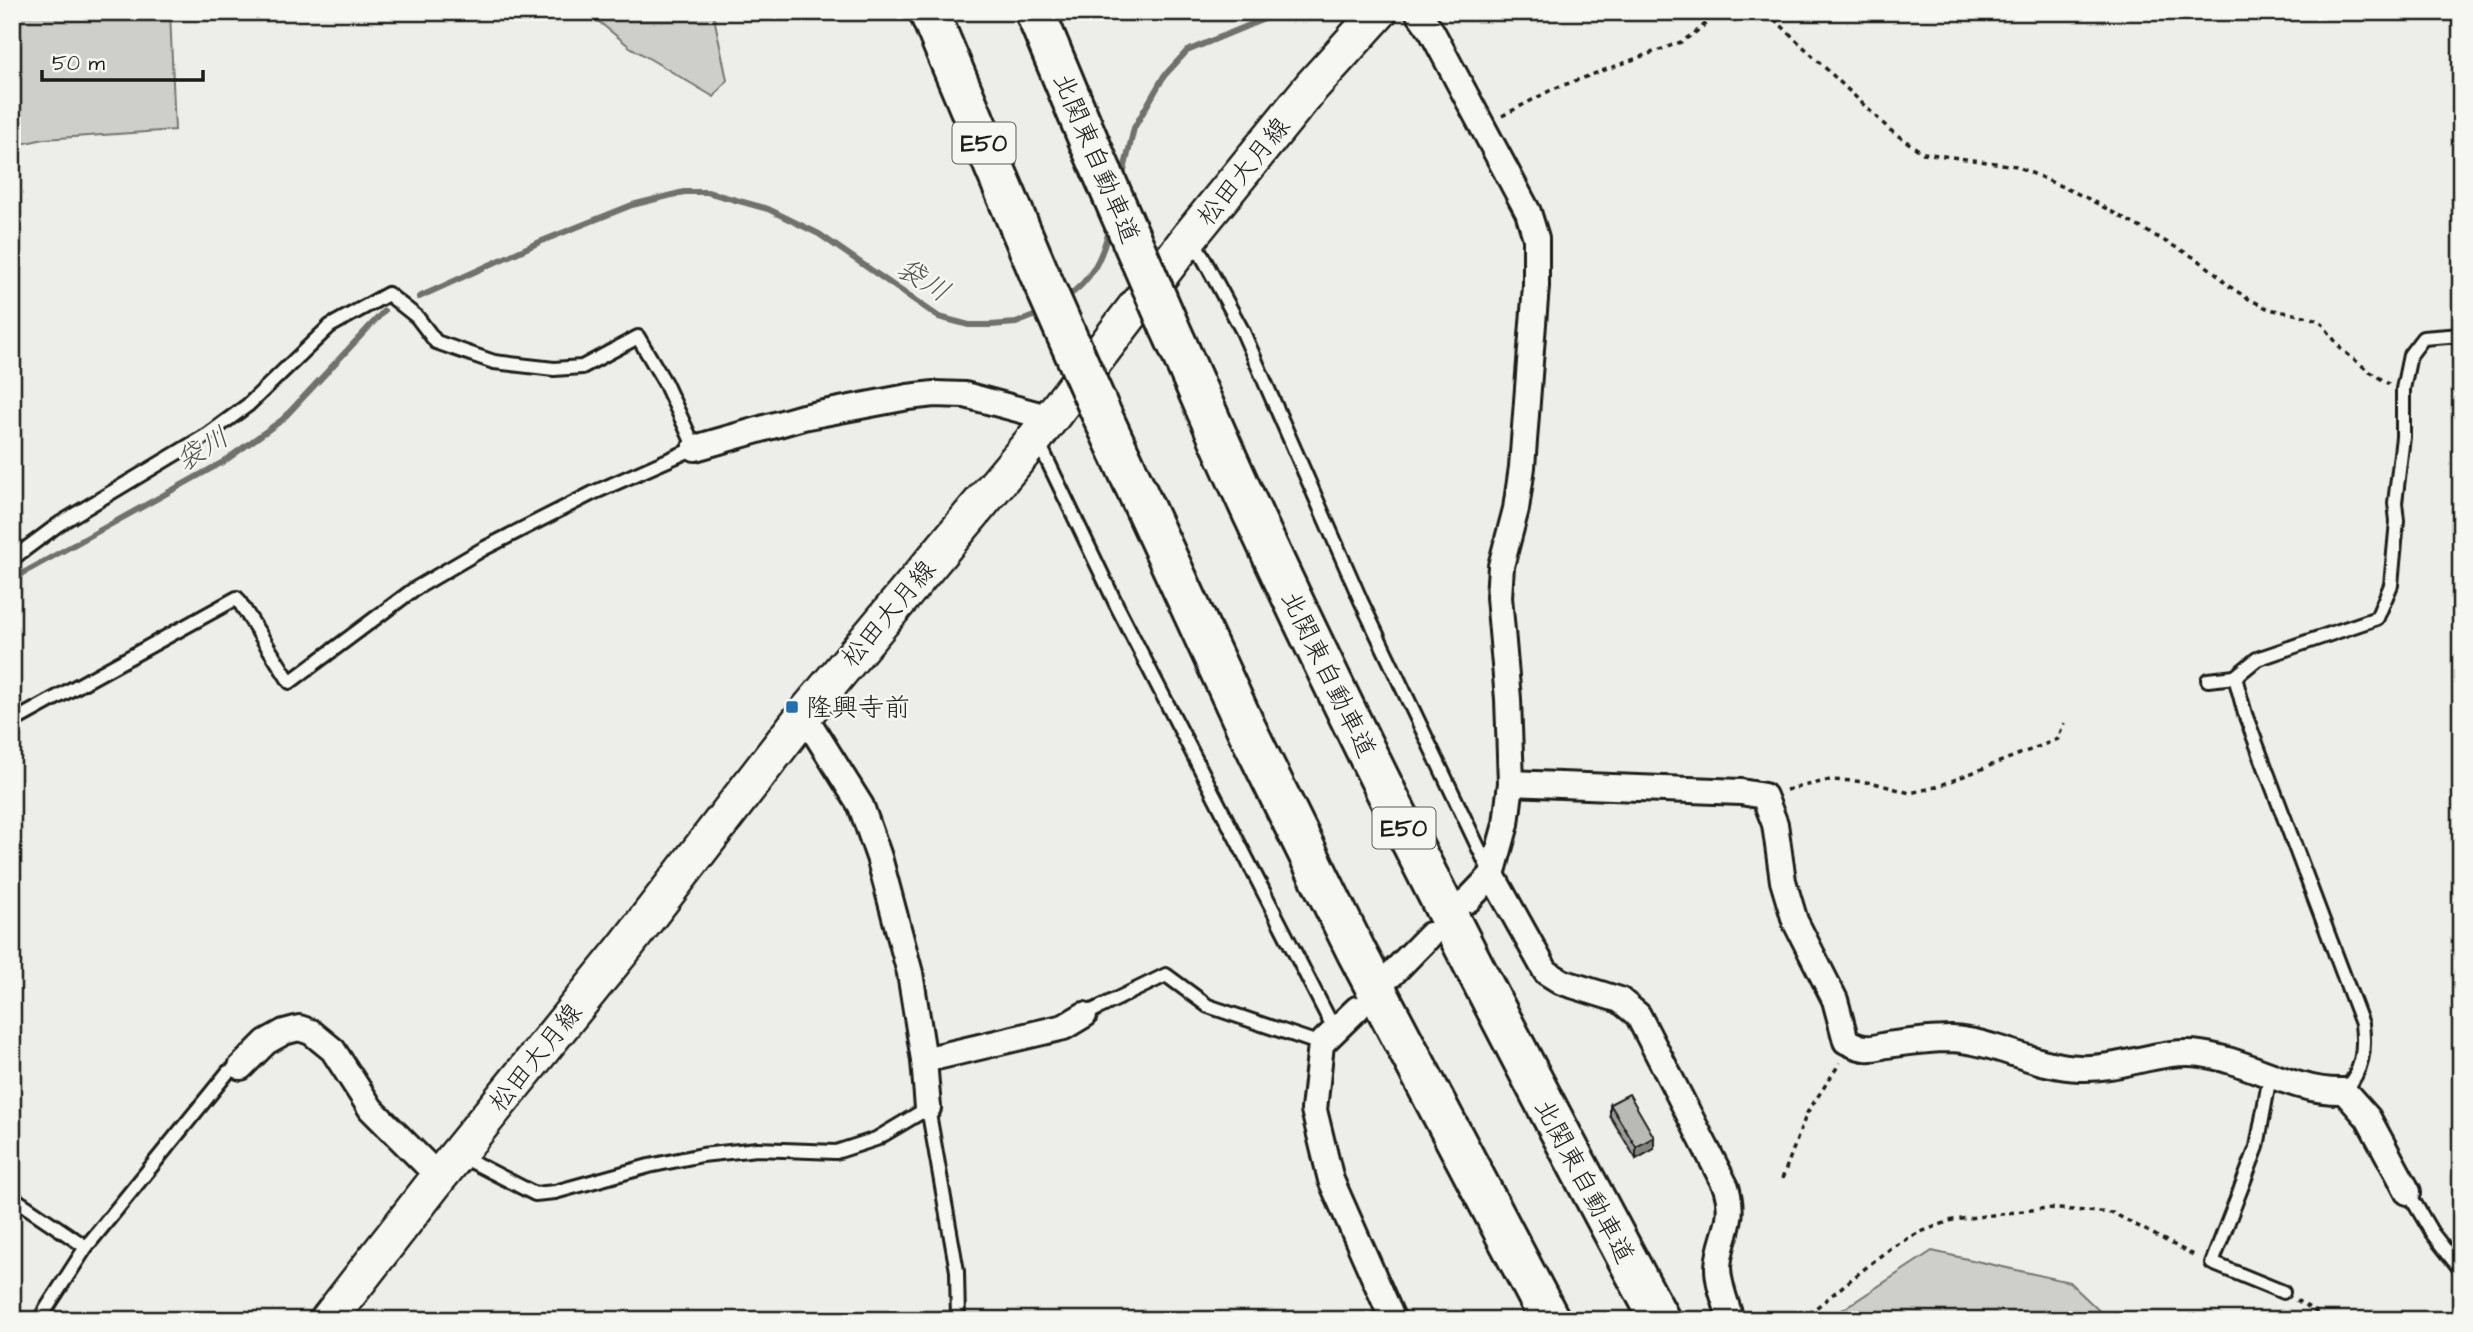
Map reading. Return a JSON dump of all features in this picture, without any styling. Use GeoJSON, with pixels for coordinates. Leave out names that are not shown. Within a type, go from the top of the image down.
{"type":"FeatureCollection","features":[{"type":"Feature","properties":{"kind":"highway","name":"E50"},"geometry":{"type":"LineString","coordinates":[[929,12],[1101,414],[1241,718],[1351,940],[1550,1320]]}},
{"type":"Feature","properties":{"kind":"highway","name":"北関東自動車道"},"geometry":{"type":"LineString","coordinates":[[1035,12],[1255,519],[1358,736],[1537,1093],[1660,1320]]}},
{"type":"Feature","properties":{"kind":"main road","name":"松田大月線"},"geometry":{"type":"LineString","coordinates":[[328,1320],[625,947],[804,715],[1043,428],[1191,235],[1312,86],[1379,12]]}},
{"type":"Feature","properties":{"kind":"street"},"geometry":{"type":"LineString","coordinates":[[1418,12],[1432,32],[1528,212],[1536,237],[1535,298],[1522,467],[1516,509],[1501,566],[1499,597],[1508,699],[1511,783],[1506,824],[1492,875],[1468,900]]}},
{"type":"Feature","properties":{"kind":"street"},"geometry":{"type":"LineString","coordinates":[[695,448],[803,417],[934,394],[965,395],[1043,428]]}},
{"type":"Feature","properties":{"kind":"street"},"geometry":{"type":"LineString","coordinates":[[804,715],[861,806],[879,857],[910,973],[924,1060],[928,1108]]}},
{"type":"Feature","properties":{"kind":"street"},"geometry":{"type":"LineString","coordinates":[[1511,783],[1741,792],[1764,796],[1774,824],[1783,881],[1795,922],[1835,1000],[1846,1041],[1867,1048],[1932,1039],[1959,1040],[2082,1069],[2115,1066],[2181,1052],[2229,1060],[2270,1076],[2329,1091],[2344,1091],[2368,1118],[2408,1192]]}},
{"type":"Feature","properties":{"kind":"street"},"geometry":{"type":"LineString","coordinates":[[1492,875],[1546,972],[1562,982],[1620,1000],[1638,1015],[1726,1187],[1731,1217],[1718,1265],[1731,1320]]}},
{"type":"Feature","properties":{"kind":"street"},"geometry":{"type":"LineString","coordinates":[[1391,975],[1430,935]]}},
{"type":"Feature","properties":{"kind":"street"},"geometry":{"type":"LineString","coordinates":[[1357,1009],[1328,1038],[1314,1110],[1322,1147],[1340,1202],[1393,1320]]}},
{"type":"Feature","properties":{"kind":"street"},"geometry":{"type":"LineString","coordinates":[[924,1060],[1064,1027],[1084,1015]]}},
{"type":"Feature","properties":{"kind":"street"},"geometry":{"type":"LineString","coordinates":[[241,1067],[266,1042],[284,1032],[299,1028],[311,1032],[333,1050],[371,1109],[448,1166]]}},
{"type":"Feature","properties":{"kind":"lane"},"geometry":{"type":"LineString","coordinates":[[1191,235],[1243,332],[1361,601],[1492,875]]}},
{"type":"Feature","properties":{"kind":"lane"},"geometry":{"type":"LineString","coordinates":[[12,559],[58,524],[207,435],[248,405],[330,326],[388,294],[417,317],[436,342],[494,362],[554,369],[582,368],[638,337],[665,383],[695,448],[634,474],[519,530],[422,584],[290,682],[237,598],[12,722]]}},
{"type":"Feature","properties":{"kind":"lane"},"geometry":{"type":"LineString","coordinates":[[2208,680],[2235,677],[2256,659],[2376,618],[2391,584],[2397,521],[2395,503],[2403,437],[2403,389],[2410,355],[2423,338],[2461,335]]}},
{"type":"Feature","properties":{"kind":"lane"},"geometry":{"type":"LineString","coordinates":[[1043,428],[1117,606],[1328,1038]]}},
{"type":"Feature","properties":{"kind":"lane"},"geometry":{"type":"LineString","coordinates":[[2235,677],[2245,714],[2362,1024],[2365,1046],[2361,1064],[2353,1082],[2344,1091]]}},
{"type":"Feature","properties":{"kind":"lane"},"geometry":{"type":"LineString","coordinates":[[1084,1015],[1166,975],[1208,1006],[1328,1038]]}},
{"type":"Feature","properties":{"kind":"lane"},"geometry":{"type":"LineString","coordinates":[[39,1320],[86,1247],[228,1072],[241,1067]]}},
{"type":"Feature","properties":{"kind":"lane"},"geometry":{"type":"LineString","coordinates":[[2270,1076],[2257,1147],[2212,1264],[2283,1292]]}},
{"type":"Feature","properties":{"kind":"lane"},"geometry":{"type":"LineString","coordinates":[[448,1166],[535,1194],[555,1192],[649,1166],[702,1155],[757,1149],[836,1152],[876,1139],[928,1108],[957,1271],[958,1320]]}},
{"type":"Feature","properties":{"kind":"lane"},"geometry":{"type":"LineString","coordinates":[[2408,1192],[2432,1233],[2461,1270]]}},
{"type":"Feature","properties":{"kind":"lane"},"geometry":{"type":"LineString","coordinates":[[12,1197],[86,1247]]}},
{"type":"Feature","properties":{"kind":"path"},"geometry":{"type":"LineString","coordinates":[[1480,124],[1506,114],[1553,89],[1681,42],[1719,12]]}},
{"type":"Feature","properties":{"kind":"path"},"geometry":{"type":"LineString","coordinates":[[1767,12],[1890,130],[1923,153],[2016,166],[2087,198],[2197,259],[2247,298],[2269,309],[2321,322],[2341,349],[2370,372],[2403,389]]}},
{"type":"Feature","properties":{"kind":"path"},"geometry":{"type":"LineString","coordinates":[[1764,796],[1830,780],[1874,783],[1910,793],[1936,787],[2058,739],[2064,723]]}},
{"type":"Feature","properties":{"kind":"path"},"geometry":{"type":"LineString","coordinates":[[1782,1179],[1807,1113],[1842,1060],[1846,1041]]}},
{"type":"Feature","properties":{"kind":"path"},"geometry":{"type":"LineString","coordinates":[[1801,1320],[1889,1249],[1909,1238],[1953,1220],[2006,1212],[2047,1208],[2113,1213],[2212,1264]]}},
{"type":"Feature","properties":{"kind":"path"},"geometry":{"type":"LineString","coordinates":[[2283,1292],[2330,1320]]}},
{"type":"Feature","properties":{"kind":"path"},"geometry":{"type":"LineString","coordinates":[[2449,1320],[2461,1308]]}},
{"type":"Feature","properties":{"kind":"shaded area"},"geometry":{"type":"Polygon","coordinates":[[[12,12],[170,12],[175,130],[44,139],[12,146],[12,12]]]}},
{"type":"Feature","properties":{"kind":"shaded area"},"geometry":{"type":"Polygon","coordinates":[[[587,12],[713,12],[727,80],[714,97],[630,47],[587,12]]]}},
{"type":"Feature","properties":{"kind":"shaded area"},"geometry":{"type":"Polygon","coordinates":[[[1932,1251],[2069,1282],[2109,1320],[1827,1320],[1932,1251]]]}},
{"type":"Feature","properties":{"kind":"building"},"geometry":{"type":"Polygon","coordinates":[[[1629,1094],[1654,1137],[1636,1147],[1610,1104],[1629,1094]]]}},
{"type":"Feature","properties":{"kind":"waterway","name":"袋川"},"geometry":{"type":"LineString","coordinates":[[1122,179],[1134,128],[1164,76],[1187,51],[1264,19],[1272,12]]}},
{"type":"Feature","properties":{"kind":"waterway","name":"袋川"},"geometry":{"type":"LineString","coordinates":[[419,297],[542,241],[632,205],[684,192],[707,192],[768,209],[819,234],[939,317],[969,325],[991,325],[1016,323],[1044,312]]}},
{"type":"Feature","properties":{"kind":"waterway","name":"袋川"},"geometry":{"type":"LineString","coordinates":[[1065,298],[1082,284],[1095,267],[1110,227]]}},
{"type":"Feature","properties":{"kind":"waterway","name":"袋川"},"geometry":{"type":"LineString","coordinates":[[12,582],[23,573],[223,462],[282,420],[384,311]]}},
{"type":"Feature","properties":{"kind":"place","name":"隆興寺前"},"geometry":{"type":"Point","coordinates":[792,707]}}]}
